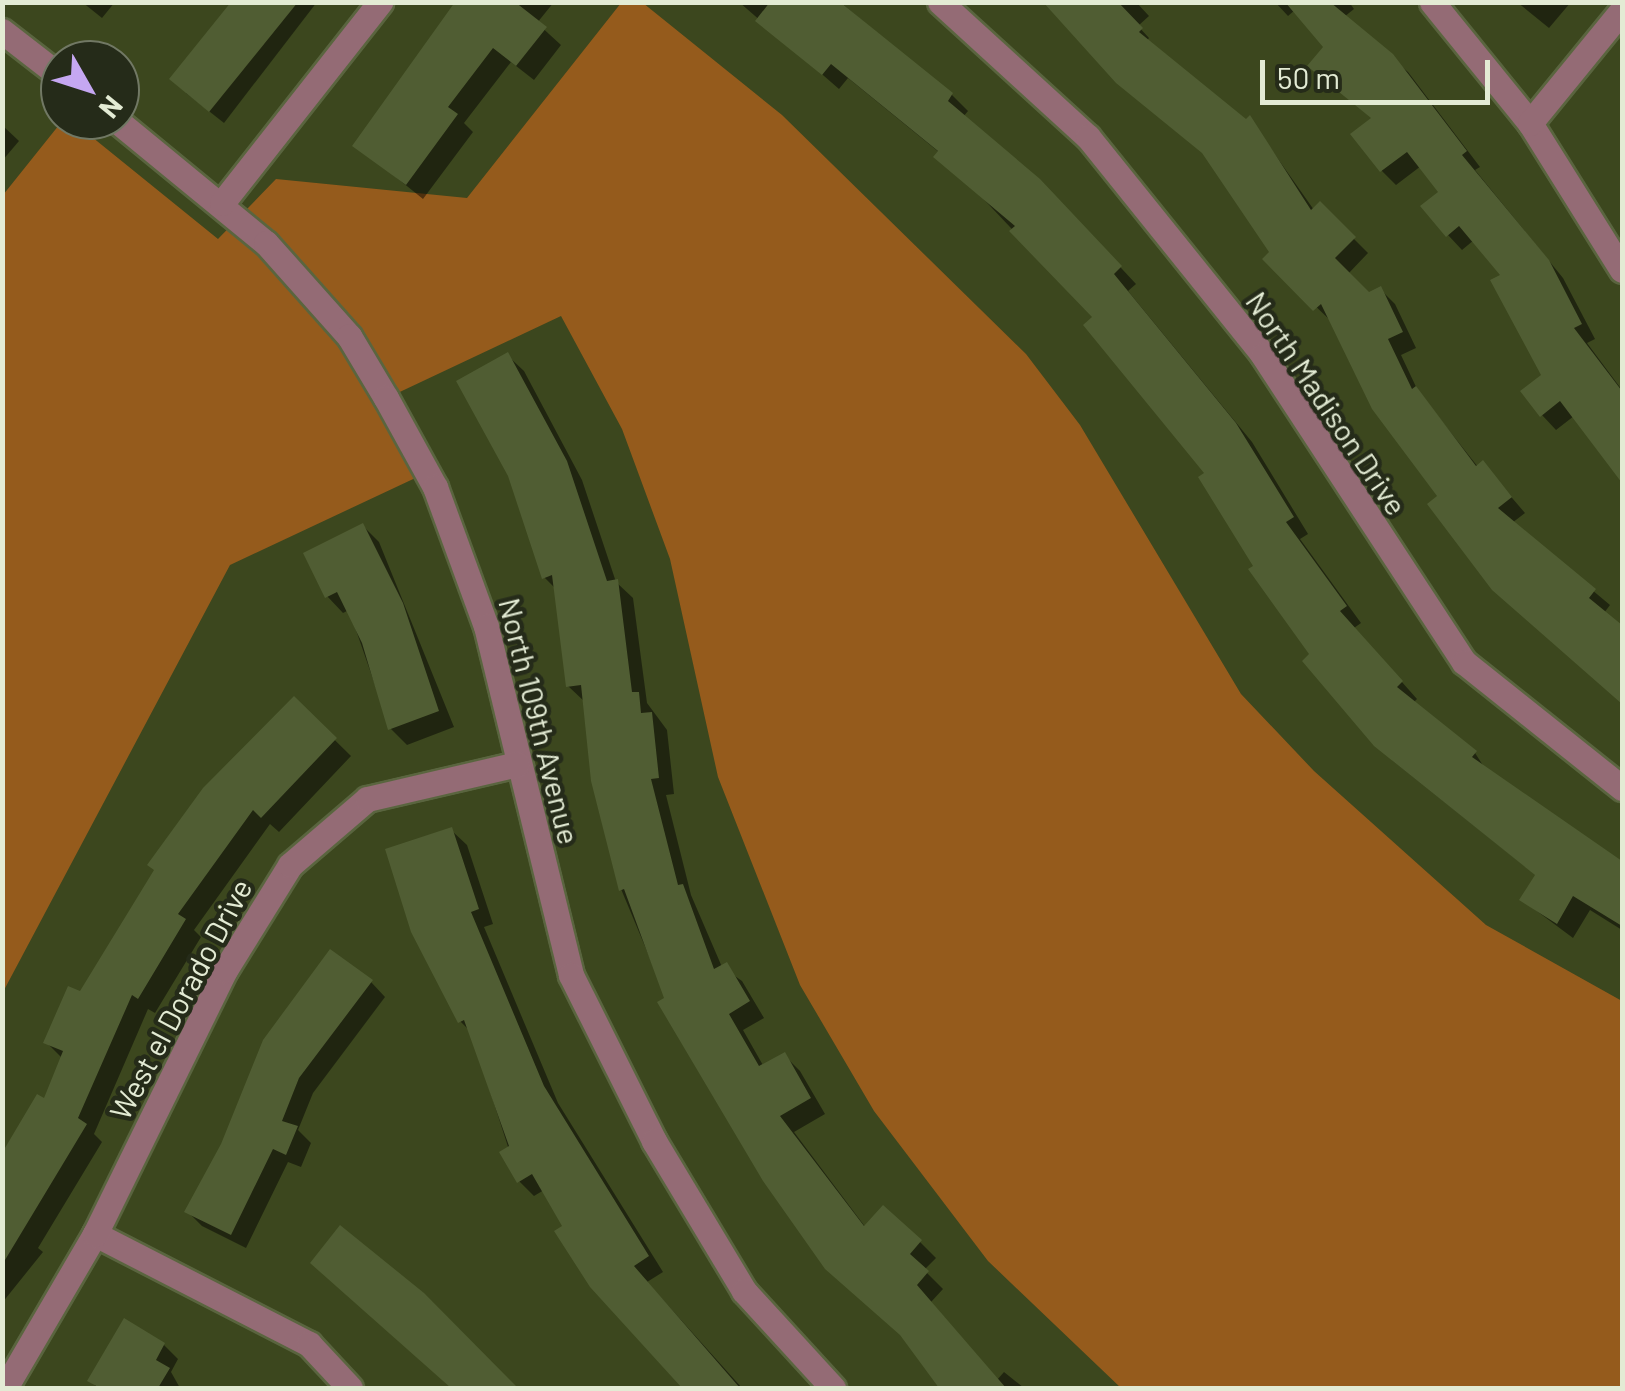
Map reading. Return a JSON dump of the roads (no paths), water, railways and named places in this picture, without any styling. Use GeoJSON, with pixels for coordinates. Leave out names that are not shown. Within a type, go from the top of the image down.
{"type":"FeatureCollection","features":[{"type":"Feature","properties":{"kind":"street"},"geometry":{"type":"LineString","coordinates":[[222,203],[380,2]]}},
{"type":"Feature","properties":{"kind":"street","name":"North Madison Drive"},"geometry":{"type":"LineString","coordinates":[[940,2],[1088,137],[1263,355],[1464,662],[1622,788]]}},
{"type":"Feature","properties":{"kind":"street"},"geometry":{"type":"LineString","coordinates":[[1432,2],[1530,124],[1622,270]]}},
{"type":"Feature","properties":{"kind":"street"},"geometry":{"type":"LineString","coordinates":[[1530,124],[1622,10]]}},
{"type":"Feature","properties":{"kind":"street"},"geometry":{"type":"LineString","coordinates":[[2,31],[40,60]]}},
{"type":"Feature","properties":{"kind":"street","name":"North 109th Avenue"},"geometry":{"type":"LineString","coordinates":[[140,139],[222,203],[349,336],[434,487],[486,626],[570,975],[654,1141],[744,1291],[833,1388]]}},
{"type":"Feature","properties":{"kind":"street","name":"West el Dorado Drive"},"geometry":{"type":"LineString","coordinates":[[6,1388],[95,1234],[226,970],[290,865],[367,798],[517,764]]}},
{"type":"Feature","properties":{"kind":"street"},"geometry":{"type":"LineString","coordinates":[[95,1234],[309,1344],[350,1388]]}}]}
